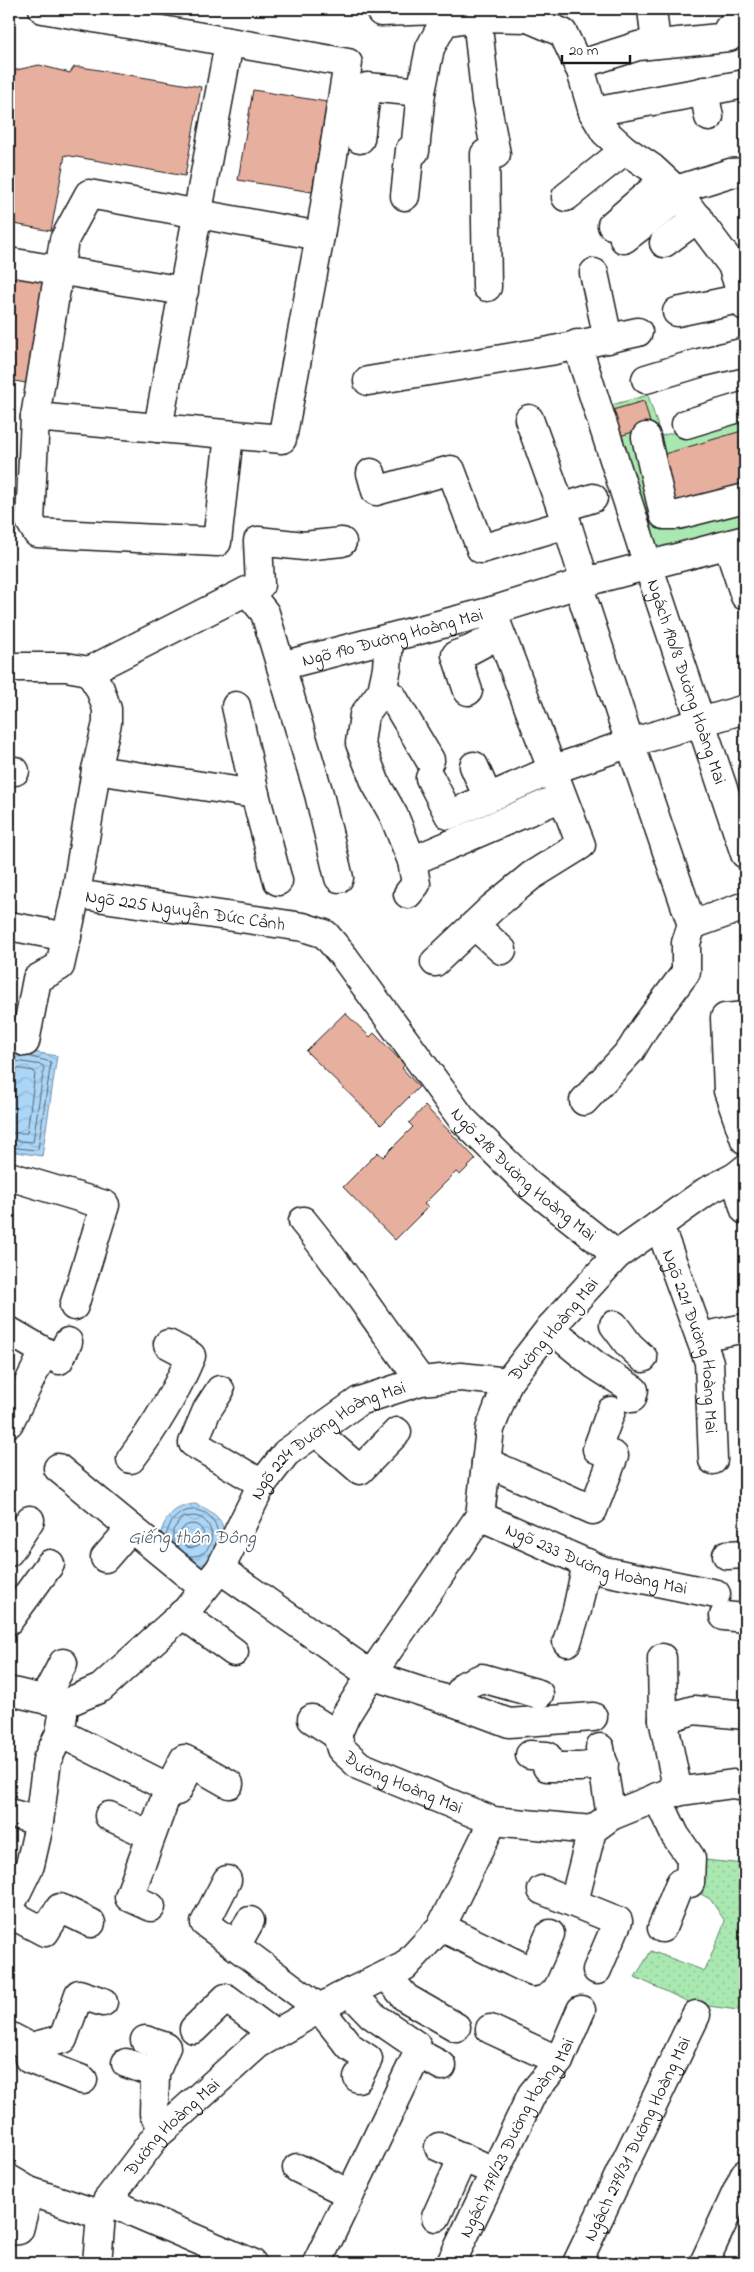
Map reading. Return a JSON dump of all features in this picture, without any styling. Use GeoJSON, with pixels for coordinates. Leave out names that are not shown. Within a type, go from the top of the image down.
{"type":"FeatureCollection","features":[{"type":"Feature","properties":{"kind":"street"},"geometry":{"type":"LineString","coordinates":[[35,417],[282,440],[320,236],[348,63],[43,9]]}},
{"type":"Feature","properties":{"kind":"street"},"geometry":{"type":"LineString","coordinates":[[652,9],[656,44]]}},
{"type":"Feature","properties":{"kind":"street"},"geometry":{"type":"LineString","coordinates":[[382,12],[477,17],[529,13],[563,33],[578,64],[593,112],[604,132],[668,183],[738,263],[744,302],[676,312]]}},
{"type":"Feature","properties":{"kind":"street"},"geometry":{"type":"LineString","coordinates":[[405,196],[410,150],[415,151],[421,92],[430,48],[441,14]]}},
{"type":"Feature","properties":{"kind":"street"},"geometry":{"type":"LineString","coordinates":[[477,17],[486,101],[496,154],[485,154],[487,286]]}},
{"type":"Feature","properties":{"kind":"street"},"geometry":{"type":"LineString","coordinates":[[578,64],[638,46],[729,37],[728,29],[745,27]]}},
{"type":"Feature","properties":{"kind":"street"},"geometry":{"type":"LineString","coordinates":[[158,428],[229,43]]}},
{"type":"Feature","properties":{"kind":"street"},"geometry":{"type":"LineString","coordinates":[[593,112],[664,90],[706,104],[745,84]]}},
{"type":"Feature","properties":{"kind":"street"},"geometry":{"type":"LineString","coordinates":[[360,139],[367,87],[421,92]]}},
{"type":"Feature","properties":{"kind":"street"},"geometry":{"type":"LineString","coordinates":[[566,197],[625,150]]}},
{"type":"Feature","properties":{"kind":"street"},"geometry":{"type":"LineString","coordinates":[[668,183],[613,224],[668,183],[745,172]]}},
{"type":"Feature","properties":{"kind":"street"},"geometry":{"type":"LineString","coordinates":[[229,435],[217,542],[37,532],[30,521],[35,417],[64,240],[90,194],[320,236]]}},
{"type":"Feature","properties":{"kind":"street"},"geometry":{"type":"LineString","coordinates":[[664,242],[698,218]]}},
{"type":"Feature","properties":{"kind":"street"},"geometry":{"type":"LineString","coordinates":[[9,262],[184,291]]}},
{"type":"Feature","properties":{"kind":"street"},"geometry":{"type":"LineString","coordinates":[[594,273],[608,339]]}},
{"type":"Feature","properties":{"kind":"street"},"geometry":{"type":"LineString","coordinates":[[368,381],[550,351],[638,332]]}},
{"type":"Feature","properties":{"kind":"street","name":"Ngách 190/8 Đường Hoàng Mai"},"geometry":{"type":"LineString","coordinates":[[577,344],[648,565],[745,854]]}},
{"type":"Feature","properties":{"kind":"street"},"geometry":{"type":"LineString","coordinates":[[646,379],[745,352]]}},
{"type":"Feature","properties":{"kind":"street"},"geometry":{"type":"LineString","coordinates":[[686,424],[745,406]]}},
{"type":"Feature","properties":{"kind":"street"},"geometry":{"type":"LineString","coordinates":[[529,419],[564,516],[630,743],[692,925],[686,943],[686,972],[645,1026],[631,1050],[584,1101]]}},
{"type":"Feature","properties":{"kind":"street"},"geometry":{"type":"LineString","coordinates":[[646,438],[664,515],[678,515],[745,498]]}},
{"type":"Feature","properties":{"kind":"street"},"geometry":{"type":"LineString","coordinates":[[371,473],[376,491],[451,470],[481,549],[564,516],[592,498]]}},
{"type":"Feature","properties":{"kind":"street"},"geometry":{"type":"LineString","coordinates":[[678,515],[689,554]]}},
{"type":"Feature","properties":{"kind":"street"},"geometry":{"type":"LineString","coordinates":[[9,667],[66,667],[88,671],[260,585],[258,541],[304,546],[342,542]]}},
{"type":"Feature","properties":{"kind":"street"},"geometry":{"type":"LineString","coordinates":[[468,691],[456,655],[470,650],[496,623],[582,583],[737,542],[745,596]]}},
{"type":"Feature","properties":{"kind":"street"},"geometry":{"type":"LineString","coordinates":[[247,591],[265,613],[319,794],[339,878]]}},
{"type":"Feature","properties":{"kind":"street","name":"Ngõ 190 Đường Hoàng Mai"},"geometry":{"type":"LineString","coordinates":[[281,666],[389,638],[496,623],[581,845],[531,876],[474,925]]}},
{"type":"Feature","properties":{"kind":"street"},"geometry":{"type":"LineString","coordinates":[[389,638],[387,668],[382,691],[364,714],[360,743],[376,784],[394,816],[412,862],[416,884],[408,894]]}},
{"type":"Feature","properties":{"kind":"street","name":"Ngõ 225 Nguyễn Đức Cảnh"},"geometry":{"type":"LineString","coordinates":[[88,671],[100,689],[107,709],[107,723],[96,770],[76,894],[303,927],[325,934],[345,958],[438,1088]]}},
{"type":"Feature","properties":{"kind":"street"},"geometry":{"type":"LineString","coordinates":[[382,691],[392,696],[430,769],[449,815],[552,770],[630,743],[745,709]]}},
{"type":"Feature","properties":{"kind":"street"},"geometry":{"type":"LineString","coordinates":[[236,706],[255,794],[278,881]]}},
{"type":"Feature","properties":{"kind":"street"},"geometry":{"type":"LineString","coordinates":[[474,766],[488,798]]}},
{"type":"Feature","properties":{"kind":"street"},"geometry":{"type":"LineString","coordinates":[[96,770],[255,794]]}},
{"type":"Feature","properties":{"kind":"street"},"geometry":{"type":"LineString","coordinates":[[412,862],[562,797]]}},
{"type":"Feature","properties":{"kind":"street"},"geometry":{"type":"LineString","coordinates":[[25,1042],[37,979],[60,966],[76,894]]}},
{"type":"Feature","properties":{"kind":"street"},"geometry":{"type":"LineString","coordinates":[[692,925],[745,906]]}},
{"type":"Feature","properties":{"kind":"street"},"geometry":{"type":"LineString","coordinates":[[435,962],[474,925],[502,950]]}},
{"type":"Feature","properties":{"kind":"street"},"geometry":{"type":"LineString","coordinates":[[9,926],[66,937]]}},
{"type":"Feature","properties":{"kind":"street"},"geometry":{"type":"LineString","coordinates":[[745,1016],[725,1018],[728,1091],[745,1140]]}},
{"type":"Feature","properties":{"kind":"street","name":"Ngõ 218 Đường Hoàng Mai"},"geometry":{"type":"LineString","coordinates":[[438,1088],[462,1119],[530,1185],[617,1255]]}},
{"type":"Feature","properties":{"kind":"street"},"geometry":{"type":"LineString","coordinates":[[740,1173],[745,1210]]}},
{"type":"Feature","properties":{"kind":"street","name":"Đường Hoàng Mai"},"geometry":{"type":"LineString","coordinates":[[104,2208],[165,2128],[258,2044],[319,2008],[405,1966],[441,1928],[493,1821],[360,1766],[341,1749],[337,1735],[346,1715],[371,1675],[480,1516],[490,1429],[508,1382],[550,1328],[617,1255],[707,1191],[740,1173]]}},
{"type":"Feature","properties":{"kind":"street"},"geometry":{"type":"LineString","coordinates":[[9,1176],[105,1205],[74,1306]]}},
{"type":"Feature","properties":{"kind":"street"},"geometry":{"type":"LineString","coordinates":[[303,1221],[341,1268],[420,1381]]}},
{"type":"Feature","properties":{"kind":"street","name":"Ngõ 221 Đường Hoàng Mai"},"geometry":{"type":"LineString","coordinates":[[659,1225],[709,1362],[713,1460]]}},
{"type":"Feature","properties":{"kind":"street"},"geometry":{"type":"LineString","coordinates":[[486,1462],[593,1510],[614,1456],[598,1448],[621,1404],[634,1390],[603,1370],[550,1328]]}},
{"type":"Feature","properties":{"kind":"street"},"geometry":{"type":"LineString","coordinates":[[700,1337],[745,1328]]}},
{"type":"Feature","properties":{"kind":"street"},"geometry":{"type":"LineString","coordinates":[[9,1332],[56,1347],[15,1396],[9,1423]]}},
{"type":"Feature","properties":{"kind":"street"},"geometry":{"type":"LineString","coordinates":[[603,1370],[629,1343]]}},
{"type":"Feature","properties":{"kind":"street"},"geometry":{"type":"LineString","coordinates":[[131,1459],[156,1426],[177,1390],[191,1356],[168,1344]]}},
{"type":"Feature","properties":{"kind":"street","name":"Ngõ 224 Đường Hoàng Mai"},"geometry":{"type":"LineString","coordinates":[[30,1700],[101,1688],[182,1614],[212,1578],[262,1484],[286,1452],[359,1401],[420,1381],[461,1377],[508,1382]]}},
{"type":"Feature","properties":{"kind":"street"},"geometry":{"type":"LineString","coordinates":[[177,1390],[213,1400],[193,1442],[262,1484]]}},
{"type":"Feature","properties":{"kind":"street"},"geometry":{"type":"LineString","coordinates":[[316,1432],[360,1470],[397,1432]]}},
{"type":"Feature","properties":{"kind":"street"},"geometry":{"type":"LineString","coordinates":[[58,1468],[131,1528],[371,1675],[509,1723],[594,1717]]}},
{"type":"Feature","properties":{"kind":"street","name":"Ngõ 233 Đường Hoàng Mai"},"geometry":{"type":"LineString","coordinates":[[480,1516],[604,1571],[729,1609]]}},
{"type":"Feature","properties":{"kind":"street"},"geometry":{"type":"LineString","coordinates":[[9,1552],[30,1520]]}},
{"type":"Feature","properties":{"kind":"street"},"geometry":{"type":"LineString","coordinates":[[105,1558],[131,1528]]}},
{"type":"Feature","properties":{"kind":"street"},"geometry":{"type":"LineString","coordinates":[[567,1642],[577,1610],[586,1563]]}},
{"type":"Feature","properties":{"kind":"street"},"geometry":{"type":"LineString","coordinates":[[9,1620],[50,1564]]}},
{"type":"Feature","properties":{"kind":"street"},"geometry":{"type":"LineString","coordinates":[[182,1614],[234,1652]]}},
{"type":"Feature","properties":{"kind":"street"},"geometry":{"type":"LineString","coordinates":[[662,1658],[668,1794],[675,1835],[691,1858],[690,1883],[680,1883],[662,1928]]}},
{"type":"Feature","properties":{"kind":"street"},"geometry":{"type":"LineString","coordinates":[[64,1663],[30,1700],[60,1733],[177,1791],[192,1763],[229,1785]]}},
{"type":"Feature","properties":{"kind":"street"},"geometry":{"type":"LineString","coordinates":[[453,1702],[465,1685],[482,1678],[539,1694]]}},
{"type":"Feature","properties":{"kind":"street"},"geometry":{"type":"LineString","coordinates":[[664,1718],[694,1710],[745,1716]]}},
{"type":"Feature","properties":{"kind":"street"},"geometry":{"type":"LineString","coordinates":[[312,1719],[337,1735]]}},
{"type":"Feature","properties":{"kind":"street"},"geometry":{"type":"LineString","coordinates":[[9,1908],[30,1865],[39,1821],[47,1760],[60,1733]]}},
{"type":"Feature","properties":{"kind":"street"},"geometry":{"type":"LineString","coordinates":[[530,1755],[547,1756],[548,1767],[581,1768],[602,1756],[602,1823],[574,1902]]}},
{"type":"Feature","properties":{"kind":"street"},"geometry":{"type":"LineString","coordinates":[[493,1821],[602,1823],[668,1794],[733,1784],[745,1786]]}},
{"type":"Feature","properties":{"kind":"street"},"geometry":{"type":"LineString","coordinates":[[151,1907],[129,1897],[150,1835],[169,1788]]}},
{"type":"Feature","properties":{"kind":"street"},"geometry":{"type":"LineString","coordinates":[[9,1813],[39,1821]]}},
{"type":"Feature","properties":{"kind":"street"},"geometry":{"type":"LineString","coordinates":[[109,1816],[150,1835]]}},
{"type":"Feature","properties":{"kind":"street"},"geometry":{"type":"LineString","coordinates":[[227,1880],[205,1923],[319,2008],[350,2047],[368,2059],[358,2078]]}},
{"type":"Feature","properties":{"kind":"street"},"geometry":{"type":"LineString","coordinates":[[542,1890],[618,1921],[597,1970]]}},
{"type":"Feature","properties":{"kind":"street"},"geometry":{"type":"LineString","coordinates":[[9,1912],[45,1932],[60,1908],[91,1923]]}},
{"type":"Feature","properties":{"kind":"street"},"geometry":{"type":"LineString","coordinates":[[236,1946],[250,1921]]}},
{"type":"Feature","properties":{"kind":"street"},"geometry":{"type":"LineString","coordinates":[[441,1928],[533,1972],[550,1934]]}},
{"type":"Feature","properties":{"kind":"street"},"geometry":{"type":"LineString","coordinates":[[386,1975],[406,1998],[456,2027]]}},
{"type":"Feature","properties":{"kind":"street"},"geometry":{"type":"LineString","coordinates":[[350,1992],[372,2015],[416,2045]]}},
{"type":"Feature","properties":{"kind":"street"},"geometry":{"type":"LineString","coordinates":[[83,2080],[29,2059],[20,2042],[63,2039],[79,1994],[104,2002]]}},
{"type":"Feature","properties":{"kind":"street"},"geometry":{"type":"LineString","coordinates":[[194,2028],[226,1998],[274,2034]]}},
{"type":"Feature","properties":{"kind":"street","name":"Ngách 179/23 Đường Hoàng Mai"},"geometry":{"type":"LineString","coordinates":[[451,2263],[532,2094],[559,2061],[581,2010]]}},
{"type":"Feature","properties":{"kind":"street","name":"Ngách 279/31 Đường Hoàng Mai"},"geometry":{"type":"LineString","coordinates":[[577,2263],[696,2015]]}},
{"type":"Feature","properties":{"kind":"street"},"geometry":{"type":"LineString","coordinates":[[490,2029],[559,2061]]}},
{"type":"Feature","properties":{"kind":"street"},"geometry":{"type":"LineString","coordinates":[[145,2040],[166,2047],[155,2073],[154,2114],[165,2128]]}},
{"type":"Feature","properties":{"kind":"street"},"geometry":{"type":"LineString","coordinates":[[317,2263],[418,2053],[442,2066]]}},
{"type":"Feature","properties":{"kind":"street"},"geometry":{"type":"LineString","coordinates":[[126,2063],[155,2073]]}},
{"type":"Feature","properties":{"kind":"street"},"geometry":{"type":"LineString","coordinates":[[436,2217],[451,2152],[495,2172]]}},
{"type":"Feature","properties":{"kind":"street"},"geometry":{"type":"LineString","coordinates":[[297,2168],[350,2194]]}},
{"type":"Feature","properties":{"kind":"street"},"geometry":{"type":"LineString","coordinates":[[704,2263],[745,2174]]}},
{"type":"Feature","properties":{"kind":"street"},"geometry":{"type":"LineString","coordinates":[[9,2230],[20,2230],[19,2185],[104,2208],[252,2263]]}},
{"type":"Feature","properties":{"kind":"street"},"geometry":{"type":"LineString","coordinates":[[97,2263],[104,2208]]}},
{"type":"Feature","properties":{"kind":"green space"},"geometry":{"type":"Polygon","coordinates":[[[648,395],[661,436],[745,412],[745,532],[649,558],[604,407],[648,395]]]}},
{"type":"Feature","properties":{"kind":"green space"},"geometry":{"type":"Polygon","coordinates":[[[694,1859],[745,1864],[745,2011],[693,2004],[635,1977],[651,1951],[705,1971],[725,1921],[710,1899],[688,1887],[694,1859]]]}},
{"type":"Feature","properties":{"kind":"water"},"geometry":{"type":"Polygon","coordinates":[[[9,1048],[57,1056],[42,1156],[9,1151],[9,1048]]]}},
{"type":"Feature","properties":{"kind":"water","name":"Giếng thôn Đông"},"geometry":{"type":"Polygon","coordinates":[[[195,1504],[210,1511],[218,1518],[223,1528],[223,1533],[213,1560],[195,1568],[160,1537],[164,1524],[171,1514],[181,1507],[195,1504]]]}},
{"type":"Feature","properties":{"kind":"building"},"geometry":{"type":"Polygon","coordinates":[[[39,65],[70,73],[74,67],[81,67],[201,87],[185,176],[65,155],[51,231],[9,223],[9,74],[12,71],[39,65]]]}},
{"type":"Feature","properties":{"kind":"building"},"geometry":{"type":"Polygon","coordinates":[[[253,90],[327,102],[312,192],[238,180],[253,90]]]}},
{"type":"Feature","properties":{"kind":"building"},"geometry":{"type":"Polygon","coordinates":[[[9,268],[46,275],[26,383],[9,380],[9,268]]]}},
{"type":"Feature","properties":{"kind":"building"},"geometry":{"type":"Polygon","coordinates":[[[644,401],[651,426],[617,437],[609,411],[644,401]]]}},
{"type":"Feature","properties":{"kind":"building"},"geometry":{"type":"Polygon","coordinates":[[[745,430],[745,492],[676,505],[661,455],[745,430]]]}},
{"type":"Feature","properties":{"kind":"building"},"geometry":{"type":"Polygon","coordinates":[[[345,1013],[370,1037],[374,1033],[405,1065],[402,1068],[419,1087],[381,1125],[306,1051],[345,1013]]]}},
{"type":"Feature","properties":{"kind":"building"},"geometry":{"type":"Polygon","coordinates":[[[425,1106],[476,1159],[460,1175],[456,1172],[424,1204],[428,1207],[395,1240],[343,1187],[378,1152],[383,1157],[413,1127],[409,1123],[425,1106]]]}}]}
